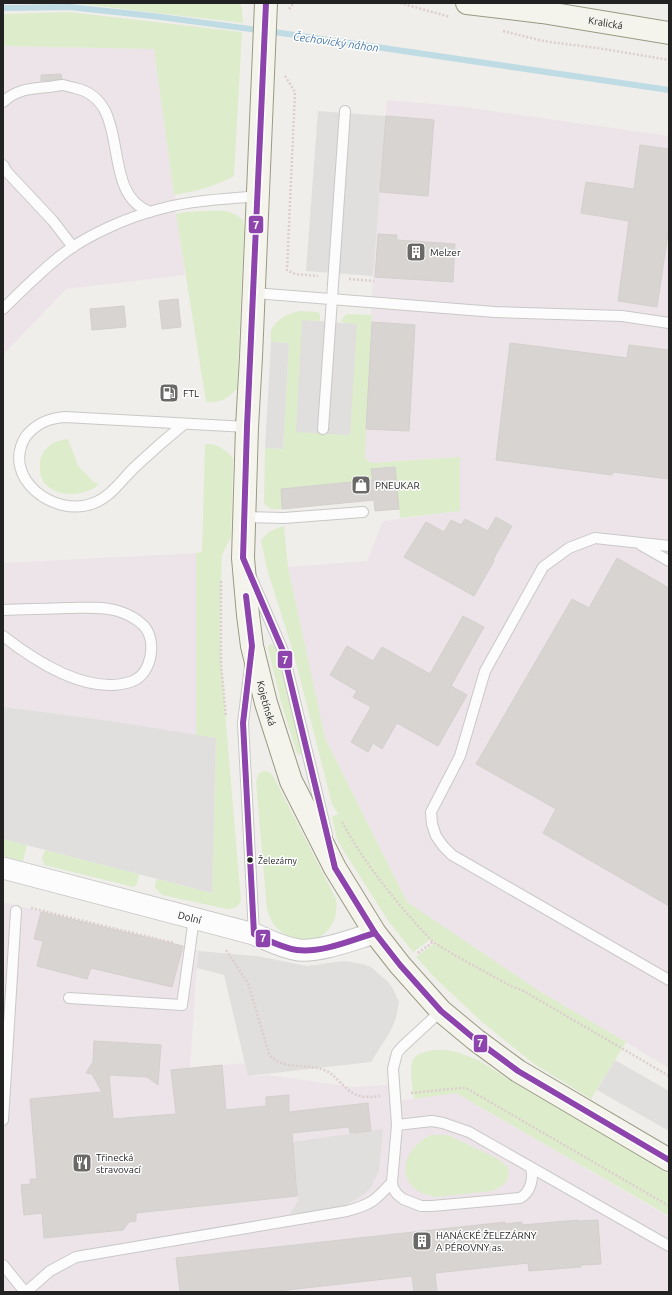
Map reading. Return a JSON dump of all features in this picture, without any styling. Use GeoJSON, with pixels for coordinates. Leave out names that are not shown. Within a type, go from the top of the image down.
{"type":"FeatureCollection","features":[{"type":"Feature","properties":{"kind":"main road","name":"Kojetínská"},"geometry":{"type":"LineString","coordinates":[[266,3],[247,427],[243,558],[252,646],[266,703],[291,781],[335,868],[375,933],[400,965],[441,1011],[476,1040],[518,1070],[669,1160]]}},
{"type":"Feature","properties":{"kind":"main road","name":"Kralická"},"geometry":{"type":"LineString","coordinates":[[520,3],[542,12]]}},
{"type":"Feature","properties":{"kind":"main road","name":"Kralická"},"geometry":{"type":"LineString","coordinates":[[460,10],[542,12],[669,33]]}},
{"type":"Feature","properties":{"kind":"street","name":"Dolní"},"geometry":{"type":"LineString","coordinates":[[3,868],[254,934],[276,944],[298,950],[314,950],[375,933]]}},
{"type":"Feature","properties":{"kind":"lane"},"geometry":{"type":"LineString","coordinates":[[3,102],[21,90],[63,85],[81,89],[93,96],[101,105],[109,121],[123,185],[130,198],[138,206],[150,212]]}},
{"type":"Feature","properties":{"kind":"lane"},"geometry":{"type":"LineString","coordinates":[[323,429],[345,111]]}},
{"type":"Feature","properties":{"kind":"lane"},"geometry":{"type":"LineString","coordinates":[[3,165],[7,172],[54,221],[73,247]]}},
{"type":"Feature","properties":{"kind":"lane"},"geometry":{"type":"LineString","coordinates":[[3,309],[59,256],[73,247],[120,223],[150,212],[193,202],[258,196]]}},
{"type":"Feature","properties":{"kind":"lane"},"geometry":{"type":"LineString","coordinates":[[254,293],[495,312],[622,316],[669,323]]}},
{"type":"Feature","properties":{"kind":"lane"},"geometry":{"type":"LineString","coordinates":[[184,424],[155,448],[124,477],[116,489],[105,498],[93,504],[79,507],[64,507],[53,504],[32,491],[24,482],[19,471],[17,462],[18,453],[20,445],[25,437],[32,428],[42,422],[54,418],[66,417],[247,427]]}},
{"type":"Feature","properties":{"kind":"lane"},"geometry":{"type":"LineString","coordinates":[[244,517],[284,518],[363,512]]}},
{"type":"Feature","properties":{"kind":"lane"},"geometry":{"type":"LineString","coordinates":[[669,546],[595,538],[569,548],[543,567],[485,671],[460,756],[431,812],[432,824],[436,836],[452,855],[669,980]]}},
{"type":"Feature","properties":{"kind":"lane"},"geometry":{"type":"LineString","coordinates":[[638,542],[669,561]]}},
{"type":"Feature","properties":{"kind":"lane"},"geometry":{"type":"LineString","coordinates":[[243,558],[283,651],[335,868]]}},
{"type":"Feature","properties":{"kind":"lane"},"geometry":{"type":"LineString","coordinates":[[3,610],[88,608],[111,609],[119,611],[136,619],[144,626],[150,638],[151,651],[146,669],[140,677],[118,685],[101,684],[78,679],[47,666],[23,652],[3,636]]}},
{"type":"Feature","properties":{"kind":"lane"},"geometry":{"type":"LineString","coordinates":[[252,646],[243,723],[254,934]]}},
{"type":"Feature","properties":{"kind":"lane"},"geometry":{"type":"LineString","coordinates":[[3,1120],[16,911]]}},
{"type":"Feature","properties":{"kind":"lane"},"geometry":{"type":"LineString","coordinates":[[69,998],[182,1005],[194,918]]}},
{"type":"Feature","properties":{"kind":"lane"},"geometry":{"type":"LineString","coordinates":[[441,1011],[397,1053],[393,1069],[397,1125],[392,1182],[397,1194],[410,1202],[421,1206],[455,1205],[522,1197],[527,1192],[531,1182],[531,1168]]}},
{"type":"Feature","properties":{"kind":"lane"},"geometry":{"type":"LineString","coordinates":[[397,1125],[432,1122],[443,1123],[469,1132],[669,1246]]}},
{"type":"Feature","properties":{"kind":"lane"},"geometry":{"type":"LineString","coordinates":[[3,1265],[26,1292],[50,1271],[76,1257],[347,1211],[371,1203],[377,1199],[392,1182]]}},
{"type":"Feature","properties":{"kind":"path"},"geometry":{"type":"LineString","coordinates":[[400,3],[460,10]]}},
{"type":"Feature","properties":{"kind":"path"},"geometry":{"type":"LineString","coordinates":[[502,31],[543,41],[669,60]]}},
{"type":"Feature","properties":{"kind":"path"},"geometry":{"type":"LineString","coordinates":[[283,73],[295,92],[287,270]]}},
{"type":"Feature","properties":{"kind":"path"},"geometry":{"type":"LineString","coordinates":[[341,821],[367,864],[383,885],[433,942],[456,956],[522,990],[669,1076]]}},
{"type":"Feature","properties":{"kind":"path"},"geometry":{"type":"LineString","coordinates":[[26,906],[191,947]]}},
{"type":"Feature","properties":{"kind":"path"},"geometry":{"type":"LineString","coordinates":[[414,955],[433,942]]}},
{"type":"Feature","properties":{"kind":"shaded area"},"geometry":{"type":"Polygon","coordinates":[[[3,46],[154,49],[185,275],[66,289],[3,355],[3,46]]]}},
{"type":"Feature","properties":{"kind":"shaded area"},"geometry":{"type":"Polygon","coordinates":[[[387,100],[456,106],[669,136],[669,1068],[539,991],[407,902],[325,738],[288,567],[367,561],[383,521],[460,511],[460,457],[370,463],[365,457],[373,276],[387,100]]]}},
{"type":"Feature","properties":{"kind":"shaded area"},"geometry":{"type":"Polygon","coordinates":[[[318,111],[386,116],[373,276],[306,271],[318,111]]]}},
{"type":"Feature","properties":{"kind":"shaded area"},"geometry":{"type":"Polygon","coordinates":[[[302,320],[357,324],[350,435],[296,432],[302,320]]]}},
{"type":"Feature","properties":{"kind":"shaded area"},"geometry":{"type":"Polygon","coordinates":[[[271,342],[289,343],[283,449],[265,448],[271,342]]]}},
{"type":"Feature","properties":{"kind":"shaded area"},"geometry":{"type":"Polygon","coordinates":[[[196,553],[196,736],[111,721],[4,707],[3,711],[3,563],[196,553]]]}},
{"type":"Feature","properties":{"kind":"shaded area"},"geometry":{"type":"Polygon","coordinates":[[[4,707],[111,721],[216,738],[212,893],[3,839],[4,707]]]}},
{"type":"Feature","properties":{"kind":"shaded area"},"geometry":{"type":"Polygon","coordinates":[[[3,902],[191,947],[198,951],[190,1068],[245,1063],[248,1076],[268,1075],[354,1087],[397,1084],[399,1101],[456,1093],[669,1217],[669,1292],[3,1292],[3,902]]]}},
{"type":"Feature","properties":{"kind":"shaded area"},"geometry":{"type":"Polygon","coordinates":[[[198,951],[257,956],[307,966],[344,961],[363,964],[371,967],[392,987],[399,1002],[396,1018],[390,1032],[371,1062],[248,1076],[224,975],[197,968],[198,951]]]}},
{"type":"Feature","properties":{"kind":"shaded area"},"geometry":{"type":"Polygon","coordinates":[[[615,1060],[669,1091],[669,1131],[597,1090],[615,1060]]]}},
{"type":"Feature","properties":{"kind":"shaded area"},"geometry":{"type":"Polygon","coordinates":[[[383,1129],[379,1170],[371,1187],[363,1195],[344,1206],[318,1212],[290,1214],[298,1201],[293,1142],[383,1129]]]}},
{"type":"Feature","properties":{"kind":"green space"},"geometry":{"type":"Polygon","coordinates":[[[72,3],[240,3],[243,23],[72,3]]]}},
{"type":"Feature","properties":{"kind":"green space"},"geometry":{"type":"Polygon","coordinates":[[[69,12],[242,32],[234,176],[205,188],[174,195],[154,49],[3,46],[3,14],[69,12]]]}},
{"type":"Feature","properties":{"kind":"green space"},"geometry":{"type":"Polygon","coordinates":[[[206,211],[230,212],[243,220],[244,228],[237,389],[223,400],[216,402],[206,402],[176,214],[206,211]]]}},
{"type":"Feature","properties":{"kind":"green space"},"geometry":{"type":"Polygon","coordinates":[[[300,311],[318,312],[320,314],[320,321],[303,320],[357,324],[341,322],[347,314],[372,315],[365,457],[370,463],[460,457],[460,511],[400,518],[394,467],[372,469],[373,480],[281,489],[282,509],[271,509],[264,504],[265,448],[283,449],[289,343],[271,342],[271,331],[275,324],[281,319],[300,311]]]}},
{"type":"Feature","properties":{"kind":"green space"},"geometry":{"type":"Polygon","coordinates":[[[68,439],[78,466],[95,483],[99,484],[83,493],[65,494],[51,489],[42,479],[40,472],[40,461],[44,451],[54,443],[68,439]]]}},
{"type":"Feature","properties":{"kind":"green space"},"geometry":{"type":"Polygon","coordinates":[[[205,444],[213,444],[220,447],[233,458],[231,537],[222,555],[220,627],[221,663],[241,901],[232,909],[162,895],[155,888],[155,883],[158,879],[212,893],[216,738],[196,736],[196,553],[202,552],[205,444]]]}},
{"type":"Feature","properties":{"kind":"green space"},"geometry":{"type":"Polygon","coordinates":[[[284,526],[288,567],[325,738],[407,902],[539,991],[626,1042],[591,1099],[534,1064],[482,1022],[436,979],[416,957],[435,943],[431,939],[413,952],[389,922],[337,839],[332,817],[338,814],[332,804],[293,651],[267,569],[261,540],[266,534],[284,526]]]}},
{"type":"Feature","properties":{"kind":"green space"},"geometry":{"type":"Polygon","coordinates":[[[272,644],[276,649],[302,752],[300,755],[297,753],[281,702],[268,648],[269,645],[272,644]]]}},
{"type":"Feature","properties":{"kind":"green space"},"geometry":{"type":"Polygon","coordinates":[[[263,771],[270,772],[273,776],[336,899],[336,911],[333,922],[328,930],[311,940],[301,940],[280,931],[274,924],[267,910],[256,782],[258,774],[263,771]]]}},
{"type":"Feature","properties":{"kind":"green space"},"geometry":{"type":"Polygon","coordinates":[[[3,839],[27,845],[23,861],[3,856],[3,839]]]}},
{"type":"Feature","properties":{"kind":"green space"},"geometry":{"type":"Polygon","coordinates":[[[45,850],[139,874],[137,884],[134,887],[44,865],[42,858],[45,850]]]}},
{"type":"Feature","properties":{"kind":"green space"},"geometry":{"type":"Polygon","coordinates":[[[432,1050],[457,1052],[478,1060],[669,1174],[669,1216],[456,1093],[414,1099],[411,1078],[412,1062],[418,1055],[432,1050]]]}},
{"type":"Feature","properties":{"kind":"green space"},"geometry":{"type":"Polygon","coordinates":[[[431,1135],[448,1135],[498,1159],[508,1167],[506,1182],[492,1191],[436,1197],[422,1193],[413,1186],[407,1178],[405,1169],[407,1159],[412,1150],[420,1142],[431,1135]]]}},
{"type":"Feature","properties":{"kind":"building"},"geometry":{"type":"Polygon","coordinates":[[[61,74],[62,79],[41,81],[41,75],[61,74]]]}},
{"type":"Feature","properties":{"kind":"building"},"geometry":{"type":"Polygon","coordinates":[[[386,116],[434,120],[428,196],[380,192],[386,116]]]}},
{"type":"Feature","properties":{"kind":"building"},"geometry":{"type":"Polygon","coordinates":[[[640,145],[669,149],[669,227],[657,307],[618,301],[629,221],[581,213],[586,182],[634,189],[640,145]]]}},
{"type":"Feature","properties":{"kind":"building","name":"Melzer"},"geometry":{"type":"Polygon","coordinates":[[[378,234],[397,235],[397,240],[455,244],[453,282],[375,277],[378,234]]]}},
{"type":"Feature","properties":{"kind":"building"},"geometry":{"type":"Polygon","coordinates":[[[178,299],[181,327],[162,329],[159,301],[178,299]]]}},
{"type":"Feature","properties":{"kind":"building"},"geometry":{"type":"Polygon","coordinates":[[[124,306],[126,327],[92,330],[90,309],[124,306]]]}},
{"type":"Feature","properties":{"kind":"building"},"geometry":{"type":"Polygon","coordinates":[[[372,322],[415,325],[409,431],[366,429],[372,322]]]}},
{"type":"Feature","properties":{"kind":"building"},"geometry":{"type":"Polygon","coordinates":[[[510,343],[627,358],[629,345],[669,350],[669,479],[613,472],[612,475],[496,460],[510,343]]]}},
{"type":"Feature","properties":{"kind":"building","name":"PNEUKAR"},"geometry":{"type":"Polygon","coordinates":[[[395,467],[399,509],[375,511],[374,500],[282,509],[281,489],[373,480],[371,469],[395,467]]]}},
{"type":"Feature","properties":{"kind":"building"},"geometry":{"type":"Polygon","coordinates":[[[496,517],[512,526],[474,596],[404,557],[426,522],[444,532],[451,520],[461,525],[465,519],[488,531],[496,517]]]}},
{"type":"Feature","properties":{"kind":"building"},"geometry":{"type":"Polygon","coordinates":[[[617,558],[669,588],[669,906],[543,833],[556,809],[476,764],[572,599],[589,608],[617,558]]]}},
{"type":"Feature","properties":{"kind":"building"},"geometry":{"type":"Polygon","coordinates":[[[463,616],[484,627],[451,686],[467,695],[438,746],[397,723],[382,749],[373,743],[368,752],[351,742],[371,707],[353,697],[357,691],[330,675],[347,646],[373,661],[382,647],[430,674],[463,616]]]}},
{"type":"Feature","properties":{"kind":"building"},"geometry":{"type":"Polygon","coordinates":[[[41,912],[183,946],[172,987],[91,968],[87,979],[37,966],[43,941],[34,939],[41,912]]]}},
{"type":"Feature","properties":{"kind":"building"},"geometry":{"type":"Polygon","coordinates":[[[94,1041],[161,1045],[158,1085],[147,1077],[109,1075],[113,1119],[176,1114],[171,1070],[222,1065],[226,1110],[266,1106],[266,1097],[289,1095],[289,1112],[368,1103],[371,1131],[350,1133],[349,1127],[292,1133],[297,1196],[136,1213],[136,1221],[129,1222],[123,1230],[44,1238],[42,1213],[24,1215],[21,1185],[31,1184],[30,1179],[37,1179],[30,1099],[102,1092],[92,1074],[86,1073],[93,1062],[94,1041]]]}},
{"type":"Feature","properties":{"kind":"building","name":"HANÁCKÉ ŽELEZÁRNY A PÉROVNY as."},"geometry":{"type":"Polygon","coordinates":[[[578,1220],[598,1220],[601,1264],[529,1271],[528,1263],[435,1273],[437,1292],[414,1292],[412,1276],[278,1292],[180,1292],[176,1258],[505,1222],[505,1224],[522,1222],[522,1225],[578,1220]]]}},
{"type":"Feature","properties":{"kind":"waterway","name":"Čechovický náhon"},"geometry":{"type":"LineString","coordinates":[[3,8],[69,7],[153,16],[281,33],[669,90]]}},
{"type":"Feature","properties":{"kind":"transit line","name":"7"},"geometry":{"type":"LineString","coordinates":[[266,3],[247,427],[243,558],[283,651],[335,868],[375,933],[400,965],[441,1011],[476,1040],[518,1071],[669,1160]]}},
{"type":"Feature","properties":{"kind":"transit line","name":"7"},"geometry":{"type":"LineString","coordinates":[[246,596],[252,646],[243,723],[254,934],[286,948],[297,950],[317,950],[375,933]]}},
{"type":"Feature","properties":{"kind":"place","name":"Melzer"},"geometry":{"type":"Point","coordinates":[416,252]}},
{"type":"Feature","properties":{"kind":"place","name":"FTL"},"geometry":{"type":"Point","coordinates":[169,393]}},
{"type":"Feature","properties":{"kind":"place","name":"PNEUKAR"},"geometry":{"type":"Point","coordinates":[361,485]}},
{"type":"Feature","properties":{"kind":"place","name":"Železárny"},"geometry":{"type":"Point","coordinates":[250,860]}},
{"type":"Feature","properties":{"kind":"place","name":"Třinecká stravovací"},"geometry":{"type":"Point","coordinates":[82,1163]}},
{"type":"Feature","properties":{"kind":"place","name":"HANÁCKÉ ŽELEZÁRNY A PÉROVNY as."},"geometry":{"type":"Point","coordinates":[422,1241]}}]}
